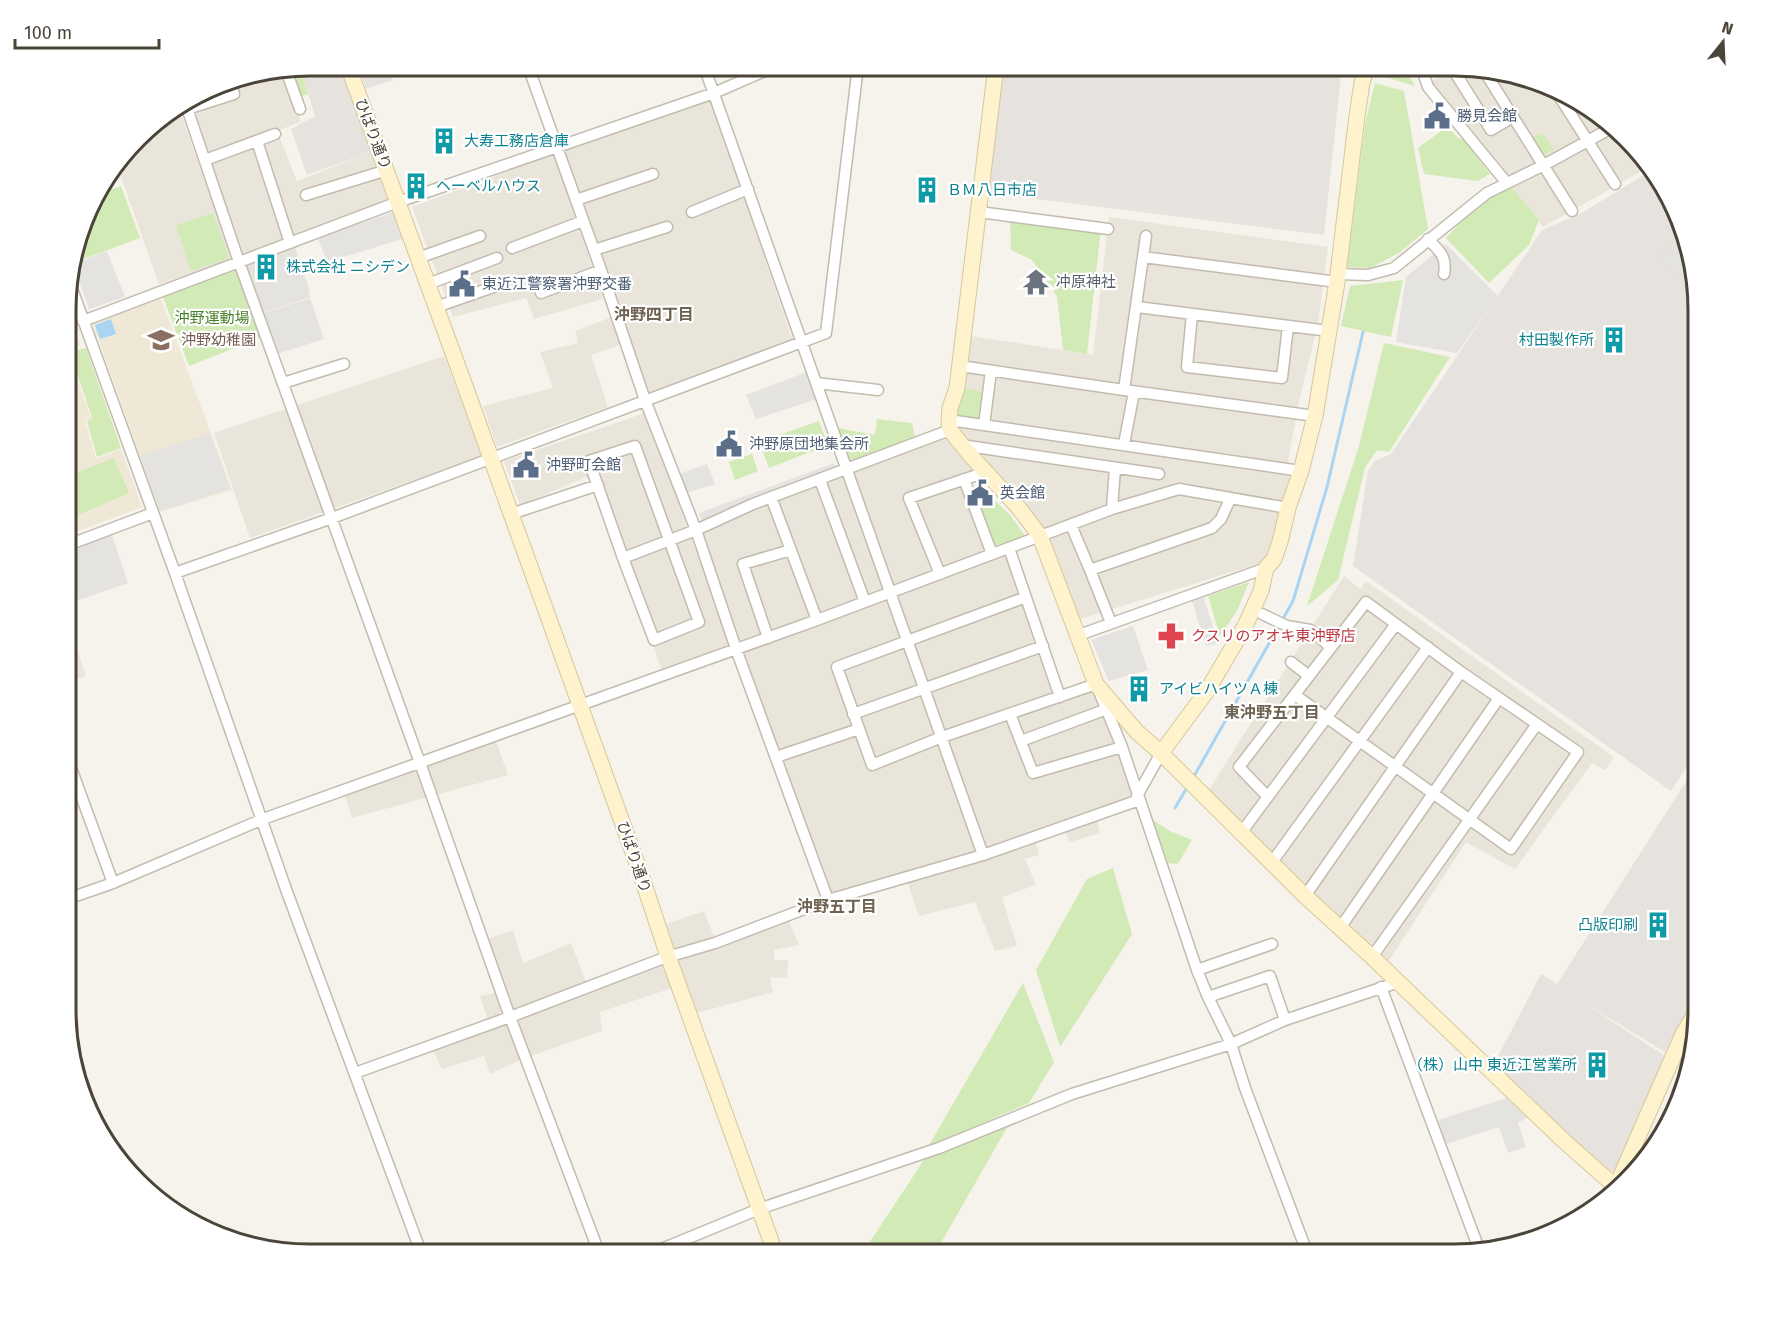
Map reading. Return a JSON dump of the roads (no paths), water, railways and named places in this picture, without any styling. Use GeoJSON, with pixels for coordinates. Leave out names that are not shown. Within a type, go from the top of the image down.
{"type":"FeatureCollection","features":[{"type":"Feature","properties":{"kind":"street","name":"ひばり通り"},"geometry":{"type":"LineString","coordinates":[[352,76],[639,869],[772,1244]]}},
{"type":"Feature","properties":{"kind":"street"},"geometry":{"type":"LineString","coordinates":[[532,76],[584,220],[645,400],[696,530],[736,649],[828,900]]}},
{"type":"Feature","properties":{"kind":"street"},"geometry":{"type":"LineString","coordinates":[[708,76],[983,855]]}},
{"type":"Feature","properties":{"kind":"street"},"geometry":{"type":"LineString","coordinates":[[83,321],[398,202],[714,93],[753,76]]}},
{"type":"Feature","properties":{"kind":"street"},"geometry":{"type":"LineString","coordinates":[[175,573],[332,518],[826,333],[857,76]]}},
{"type":"Feature","properties":{"kind":"street"},"geometry":{"type":"LineString","coordinates":[[995,76],[960,366],[957,388],[950,408],[949,425],[961,445],[1018,507],[1040,536],[1122,747],[1197,970],[1231,1044],[1245,1088],[1304,1244]]}},
{"type":"Feature","properties":{"kind":"street"},"geometry":{"type":"LineString","coordinates":[[1078,635],[1266,568],[1274,559],[1315,416],[1338,278],[1357,116],[1364,76]]}},
{"type":"Feature","properties":{"kind":"street"},"geometry":{"type":"LineString","coordinates":[[1425,76],[1428,87],[1506,182]]}},
{"type":"Feature","properties":{"kind":"street"},"geometry":{"type":"LineString","coordinates":[[1457,76],[1491,130],[1513,117]]}},
{"type":"Feature","properties":{"kind":"street"},"geometry":{"type":"LineString","coordinates":[[289,77],[300,109]]}},
{"type":"Feature","properties":{"kind":"street"},"geometry":{"type":"LineString","coordinates":[[1489,79],[1572,212]]}},
{"type":"Feature","properties":{"kind":"street"},"geometry":{"type":"LineString","coordinates":[[205,102],[234,94],[233,90]]}},
{"type":"Feature","properties":{"kind":"street"},"geometry":{"type":"LineString","coordinates":[[1564,104],[1615,184]]}},
{"type":"Feature","properties":{"kind":"street"},"geometry":{"type":"LineString","coordinates":[[188,111],[239,262],[510,1017],[596,1244]]}},
{"type":"Feature","properties":{"kind":"street"},"geometry":{"type":"LineString","coordinates":[[1143,257],[1338,278],[1368,275],[1394,268],[1487,193],[1605,131]]}},
{"type":"Feature","properties":{"kind":"street"},"geometry":{"type":"LineString","coordinates":[[205,160],[275,134]]}},
{"type":"Feature","properties":{"kind":"street"},"geometry":{"type":"LineString","coordinates":[[257,141],[291,243]]}},
{"type":"Feature","properties":{"kind":"street"},"geometry":{"type":"LineString","coordinates":[[306,195],[387,170]]}},
{"type":"Feature","properties":{"kind":"street"},"geometry":{"type":"LineString","coordinates":[[576,200],[653,174]]}},
{"type":"Feature","properties":{"kind":"street"},"geometry":{"type":"LineString","coordinates":[[692,212],[748,189]]}},
{"type":"Feature","properties":{"kind":"street"},"geometry":{"type":"LineString","coordinates":[[979,212],[1108,229]]}},
{"type":"Feature","properties":{"kind":"street"},"geometry":{"type":"LineString","coordinates":[[512,248],[584,220]]}},
{"type":"Feature","properties":{"kind":"street"},"geometry":{"type":"LineString","coordinates":[[594,249],[667,227]]}},
{"type":"Feature","properties":{"kind":"street"},"geometry":{"type":"LineString","coordinates":[[418,258],[480,236]]}},
{"type":"Feature","properties":{"kind":"street"},"geometry":{"type":"LineString","coordinates":[[1124,444],[1146,236]]}},
{"type":"Feature","properties":{"kind":"street"},"geometry":{"type":"LineString","coordinates":[[1428,239],[1446,262],[1444,274]]}},
{"type":"Feature","properties":{"kind":"street"},"geometry":{"type":"LineString","coordinates":[[428,284],[497,258]]}},
{"type":"Feature","properties":{"kind":"street"},"geometry":{"type":"LineString","coordinates":[[541,293],[601,270]]}},
{"type":"Feature","properties":{"kind":"street"},"geometry":{"type":"LineString","coordinates":[[436,308],[496,286]]}},
{"type":"Feature","properties":{"kind":"street"},"geometry":{"type":"LineString","coordinates":[[77,302],[263,819],[287,892],[418,1244]]}},
{"type":"Feature","properties":{"kind":"street"},"geometry":{"type":"LineString","coordinates":[[1137,307],[1329,331]]}},
{"type":"Feature","properties":{"kind":"street"},"geometry":{"type":"LineString","coordinates":[[1192,314],[1187,367],[1199,369],[1282,378],[1288,326]]}},
{"type":"Feature","properties":{"kind":"street"},"geometry":{"type":"LineString","coordinates":[[283,383],[344,364]]}},
{"type":"Feature","properties":{"kind":"street"},"geometry":{"type":"LineString","coordinates":[[960,366],[1315,416]]}},
{"type":"Feature","properties":{"kind":"street"},"geometry":{"type":"LineString","coordinates":[[984,425],[991,370]]}},
{"type":"Feature","properties":{"kind":"street"},"geometry":{"type":"LineString","coordinates":[[816,383],[878,390]]}},
{"type":"Feature","properties":{"kind":"street"},"geometry":{"type":"LineString","coordinates":[[623,558],[696,530],[771,497],[847,469],[949,425],[984,425],[1301,471]]}},
{"type":"Feature","properties":{"kind":"street"},"geometry":{"type":"LineString","coordinates":[[961,445],[1159,474]]}},
{"type":"Feature","properties":{"kind":"street"},"geometry":{"type":"LineString","coordinates":[[635,446],[699,621],[654,640],[597,485],[589,461],[635,446]]}},
{"type":"Feature","properties":{"kind":"street"},"geometry":{"type":"LineString","coordinates":[[1112,509],[1115,468]]}},
{"type":"Feature","properties":{"kind":"street"},"geometry":{"type":"LineString","coordinates":[[940,574],[909,498],[986,472]]}},
{"type":"Feature","properties":{"kind":"street"},"geometry":{"type":"LineString","coordinates":[[820,480],[866,602]]}},
{"type":"Feature","properties":{"kind":"street"},"geometry":{"type":"LineString","coordinates":[[964,480],[992,554]]}},
{"type":"Feature","properties":{"kind":"street"},"geometry":{"type":"LineString","coordinates":[[511,514],[597,485]]}},
{"type":"Feature","properties":{"kind":"street"},"geometry":{"type":"LineString","coordinates":[[76,895],[113,883],[263,819],[768,638],[1112,509],[1179,489],[1288,508]]}},
{"type":"Feature","properties":{"kind":"street"},"geometry":{"type":"LineString","coordinates":[[771,497],[817,620]]}},
{"type":"Feature","properties":{"kind":"street"},"geometry":{"type":"LineString","coordinates":[[1090,570],[1212,528],[1221,519],[1230,499]]}},
{"type":"Feature","properties":{"kind":"street"},"geometry":{"type":"LineString","coordinates":[[76,542],[153,513]]}},
{"type":"Feature","properties":{"kind":"street"},"geometry":{"type":"LineString","coordinates":[[1071,525],[1111,623]]}},
{"type":"Feature","properties":{"kind":"street"},"geometry":{"type":"LineString","coordinates":[[1009,548],[1060,697]]}},
{"type":"Feature","properties":{"kind":"street"},"geometry":{"type":"LineString","coordinates":[[768,638],[743,564],[791,550]]}},
{"type":"Feature","properties":{"kind":"street"},"geometry":{"type":"LineString","coordinates":[[355,1074],[668,956],[716,943],[828,900],[983,855],[1138,798],[1167,758],[1245,626],[1261,591],[1266,568]]}},
{"type":"Feature","properties":{"kind":"street"},"geometry":{"type":"LineString","coordinates":[[1026,597],[837,667],[872,765],[942,737],[1096,684]]}},
{"type":"Feature","properties":{"kind":"street"},"geometry":{"type":"LineString","coordinates":[[1268,797],[1239,767],[1366,602],[1461,672],[1578,752],[1511,849],[1295,695]]}},
{"type":"Feature","properties":{"kind":"street"},"geometry":{"type":"LineString","coordinates":[[1262,614],[1287,626],[1310,630],[1331,647]]}},
{"type":"Feature","properties":{"kind":"street"},"geometry":{"type":"LineString","coordinates":[[1241,833],[1396,624]]}},
{"type":"Feature","properties":{"kind":"street"},"geometry":{"type":"LineString","coordinates":[[853,714],[1043,646]]}},
{"type":"Feature","properties":{"kind":"street"},"geometry":{"type":"LineString","coordinates":[[1272,862],[1428,647]]}},
{"type":"Feature","properties":{"kind":"street"},"geometry":{"type":"LineString","coordinates":[[1290,662],[1309,676]]}},
{"type":"Feature","properties":{"kind":"street"},"geometry":{"type":"LineString","coordinates":[[1305,896],[1461,672]]}},
{"type":"Feature","properties":{"kind":"street"},"geometry":{"type":"LineString","coordinates":[[1096,684],[1137,732],[1167,758],[1305,896],[1399,982],[1564,1142],[1612,1184]]}},
{"type":"Feature","properties":{"kind":"street"},"geometry":{"type":"LineString","coordinates":[[1340,928],[1499,698]]}},
{"type":"Feature","properties":{"kind":"street"},"geometry":{"type":"LineString","coordinates":[[1021,741],[1107,709]]}},
{"type":"Feature","properties":{"kind":"street"},"geometry":{"type":"LineString","coordinates":[[1010,714],[1033,773],[1122,747]]}},
{"type":"Feature","properties":{"kind":"street"},"geometry":{"type":"LineString","coordinates":[[1372,957],[1538,724]]}},
{"type":"Feature","properties":{"kind":"street"},"geometry":{"type":"LineString","coordinates":[[776,757],[859,729]]}},
{"type":"Feature","properties":{"kind":"street"},"geometry":{"type":"LineString","coordinates":[[76,782],[113,883]]}},
{"type":"Feature","properties":{"kind":"street"},"geometry":{"type":"LineString","coordinates":[[1197,970],[1272,944]]}},
{"type":"Feature","properties":{"kind":"street"},"geometry":{"type":"LineString","coordinates":[[1208,997],[1270,976],[1285,1020]]}},
{"type":"Feature","properties":{"kind":"street"},"geometry":{"type":"LineString","coordinates":[[674,1244],[759,1209],[939,1148],[1072,1094],[1231,1044],[1285,1020],[1399,982]]}},
{"type":"Feature","properties":{"kind":"street"},"geometry":{"type":"LineString","coordinates":[[1381,987],[1477,1244]]}},
{"type":"Feature","properties":{"kind":"street"},"geometry":{"type":"LineString","coordinates":[[1622,1174],[1688,1026]]}},
{"type":"Feature","properties":{"kind":"water"},"geometry":{"type":"Polygon","coordinates":[[[111,319],[116,334],[100,339],[95,325],[111,319]]]}},
{"type":"Feature","properties":{"kind":"waterway"},"geometry":{"type":"LineString","coordinates":[[1193,778],[1293,601],[1327,487],[1363,332]]}},
{"type":"Feature","properties":{"kind":"waterway"},"geometry":{"type":"LineString","coordinates":[[1175,808],[1188,786]]}},
{"type":"Feature","properties":{"kind":"place","name":"勝見会館"},"geometry":{"type":"Point","coordinates":[1437,116]}},
{"type":"Feature","properties":{"kind":"place","name":"大寿工務店倉庫"},"geometry":{"type":"Point","coordinates":[444,141]}},
{"type":"Feature","properties":{"kind":"place","name":"ヘーベルハウス"},"geometry":{"type":"Point","coordinates":[416,186]}},
{"type":"Feature","properties":{"kind":"place","name":"ＢＭ八日市店"},"geometry":{"type":"Point","coordinates":[927,190]}},
{"type":"Feature","properties":{"kind":"place","name":"株式会社 ニシデン"},"geometry":{"type":"Point","coordinates":[266,267]}},
{"type":"Feature","properties":{"kind":"place","name":"冲原神社"},"geometry":{"type":"Point","coordinates":[1036,282]}},
{"type":"Feature","properties":{"kind":"place","name":"東近江警察署沖野交番"},"geometry":{"type":"Point","coordinates":[462,284]}},
{"type":"Feature","properties":{"kind":"place","name":"沖野幼稚園"},"geometry":{"type":"Point","coordinates":[161,340]}},
{"type":"Feature","properties":{"kind":"place","name":"村田製作所"},"geometry":{"type":"Point","coordinates":[1614,340]}},
{"type":"Feature","properties":{"kind":"place","name":"沖野原団地集会所"},"geometry":{"type":"Point","coordinates":[729,444]}},
{"type":"Feature","properties":{"kind":"place","name":"沖野町会館"},"geometry":{"type":"Point","coordinates":[526,465]}},
{"type":"Feature","properties":{"kind":"place","name":"英会館"},"geometry":{"type":"Point","coordinates":[980,493]}},
{"type":"Feature","properties":{"kind":"place","name":"クスリのアオキ東沖野店"},"geometry":{"type":"Point","coordinates":[1171,636]}},
{"type":"Feature","properties":{"kind":"place","name":"アイビハイツＡ棟"},"geometry":{"type":"Point","coordinates":[1139,689]}},
{"type":"Feature","properties":{"kind":"place","name":"凸版印刷"},"geometry":{"type":"Point","coordinates":[1658,925]}},
{"type":"Feature","properties":{"kind":"place","name":"（株）山中 東近江営業所"},"geometry":{"type":"Point","coordinates":[1597,1065]}},
{"type":"Feature","properties":{"kind":"district","name":"沖野四丁目"},"geometry":{"type":"Point","coordinates":[654,314]}},
{"type":"Feature","properties":{"kind":"district","name":"東沖野五丁目"},"geometry":{"type":"Point","coordinates":[1272,712]}},
{"type":"Feature","properties":{"kind":"district","name":"沖野五丁目"},"geometry":{"type":"Point","coordinates":[837,906]}},
{"type":"Feature","properties":{"kind":"park label","name":"沖野運動場"},"geometry":{"type":"Point","coordinates":[212,318]}}]}
